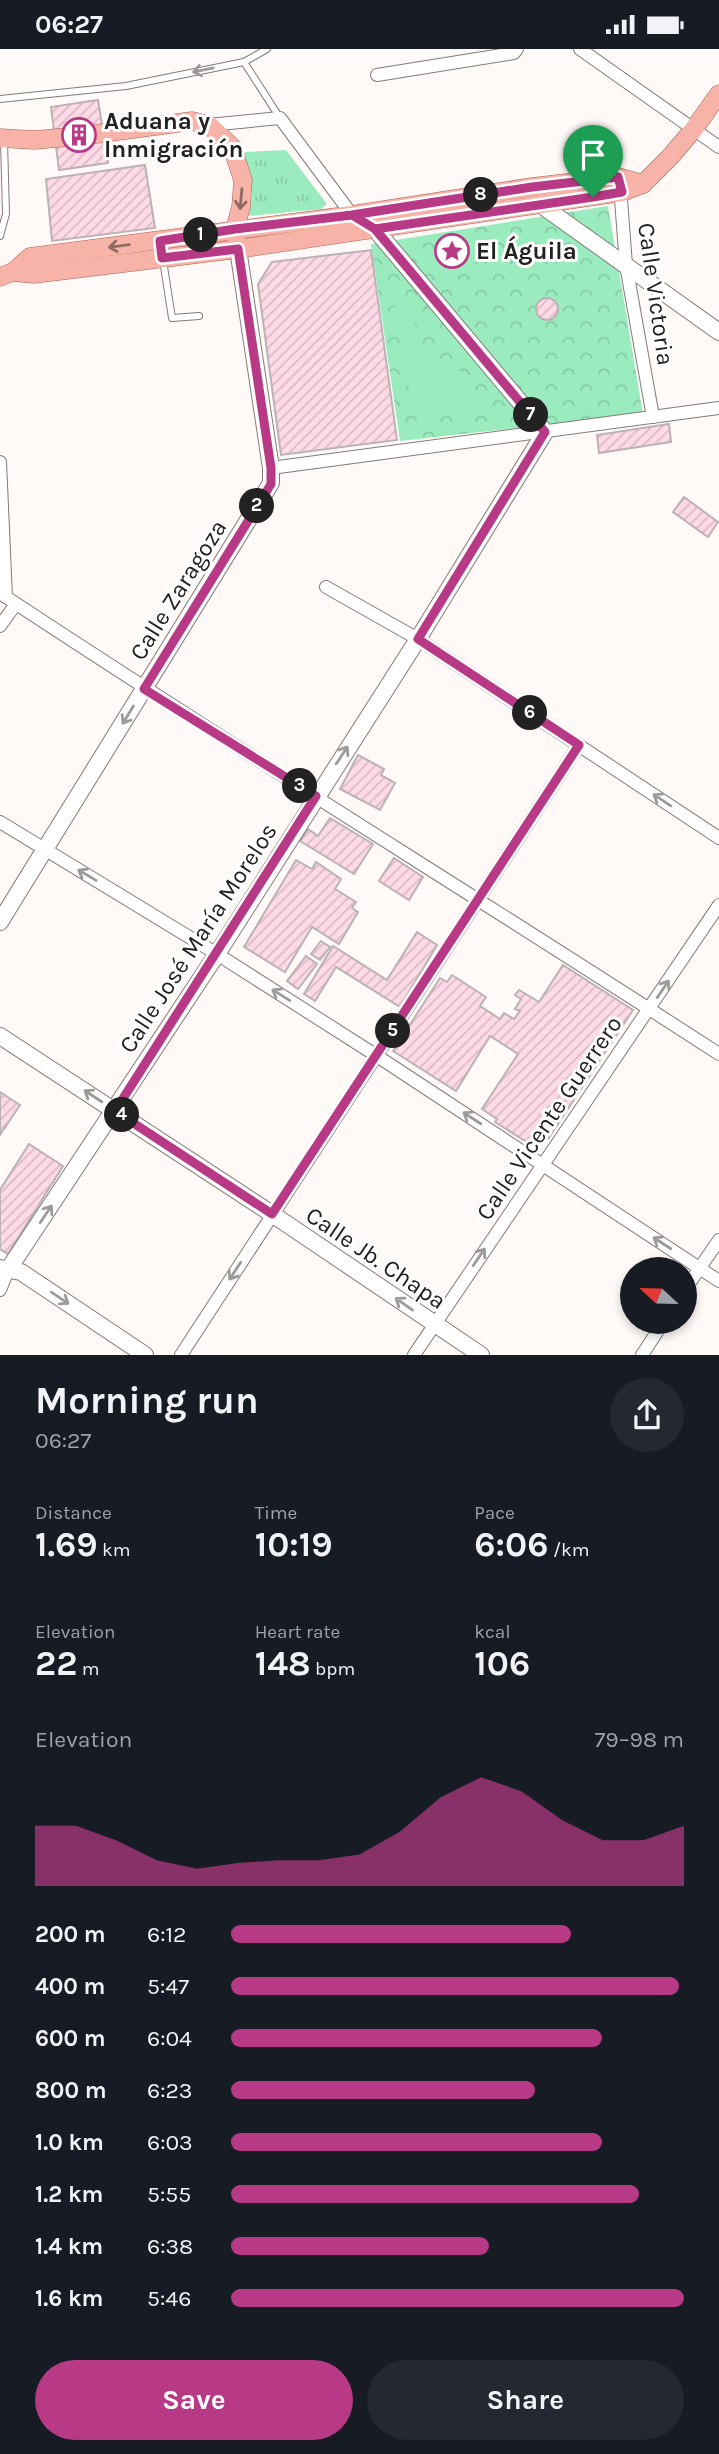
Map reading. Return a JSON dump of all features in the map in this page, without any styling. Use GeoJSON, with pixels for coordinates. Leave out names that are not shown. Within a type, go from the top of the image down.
{"type":"FeatureCollection","features":[{"type":"Feature","properties":{"kind":"main road"},"geometry":{"type":"LineString","coordinates":[[161,250],[235,229],[352,215],[532,187],[643,184],[694,129],[719,94]]}},
{"type":"Feature","properties":{"kind":"main road"},"geometry":{"type":"LineString","coordinates":[[2,139],[81,136],[192,121],[209,125],[232,147],[243,180],[241,207],[235,229],[238,249]]}},
{"type":"Feature","properties":{"kind":"main road"},"geometry":{"type":"LineString","coordinates":[[7,275],[30,257],[238,249],[541,205],[620,185]]}},
{"type":"Feature","properties":{"kind":"main road"},"geometry":{"type":"LineString","coordinates":[[541,205],[719,332]]}},
{"type":"Feature","properties":{"kind":"main road"},"geometry":{"type":"LineString","coordinates":[[352,215],[375,229],[545,432]]}},
{"type":"Feature","properties":{"kind":"main road","name":"Calle Zaragoza"},"geometry":{"type":"LineString","coordinates":[[0,922],[271,484],[271,468],[238,249]]}},
{"type":"Feature","properties":{"kind":"main road","name":"Calle José María Morelos"},"geometry":{"type":"LineString","coordinates":[[4,1269],[115,1111],[418,639],[545,432]]}},
{"type":"Feature","properties":{"kind":"main road","name":"Calle Jb. Chapa"},"geometry":{"type":"LineString","coordinates":[[0,1036],[481,1355]]}},
{"type":"Feature","properties":{"kind":"main road"},"geometry":{"type":"LineString","coordinates":[[4,1269],[21,1272],[145,1355]]}},
{"type":"Feature","properties":{"kind":"street"},"geometry":{"type":"LineString","coordinates":[[377,75],[514,53],[517,49]]}},
{"type":"Feature","properties":{"kind":"street"},"geometry":{"type":"LineString","coordinates":[[580,49],[719,148]]}},
{"type":"Feature","properties":{"kind":"street"},"geometry":{"type":"LineString","coordinates":[[209,125],[280,118],[352,215]]}},
{"type":"Feature","properties":{"kind":"street","name":"Calle Victoria"},"geometry":{"type":"LineString","coordinates":[[620,185],[626,265],[653,417]]}},
{"type":"Feature","properties":{"kind":"street"},"geometry":{"type":"LineString","coordinates":[[271,468],[719,408]]}},
{"type":"Feature","properties":{"kind":"street"},"geometry":{"type":"LineString","coordinates":[[0,462],[7,598],[0,626]]}},
{"type":"Feature","properties":{"kind":"street"},"geometry":{"type":"LineString","coordinates":[[326,587],[418,639],[719,838]]}},
{"type":"Feature","properties":{"kind":"street"},"geometry":{"type":"LineString","coordinates":[[7,598],[144,689],[719,1054]]}},
{"type":"Feature","properties":{"kind":"street"},"geometry":{"type":"LineString","coordinates":[[181,1355],[579,745]]}},
{"type":"Feature","properties":{"kind":"street"},"geometry":{"type":"LineString","coordinates":[[0,822],[377,1056],[719,1281]]}},
{"type":"Feature","properties":{"kind":"street","name":"Calle Vicente Guerrero"},"geometry":{"type":"LineString","coordinates":[[414,1355],[719,905]]}},
{"type":"Feature","properties":{"kind":"street"},"geometry":{"type":"LineString","coordinates":[[697,1271],[719,1241]]}},
{"type":"Feature","properties":{"kind":"street","name":"Calle José María Morelos"},"geometry":{"type":"LineString","coordinates":[[0,1290],[4,1269]]}},
{"type":"Feature","properties":{"kind":"street"},"geometry":{"type":"LineString","coordinates":[[642,1355],[656,1334]]}},
{"type":"Feature","properties":{"kind":"lane"},"geometry":{"type":"LineString","coordinates":[[0,99],[126,86],[244,62],[267,49]]}},
{"type":"Feature","properties":{"kind":"lane"},"geometry":{"type":"LineString","coordinates":[[244,62],[280,118]]}},
{"type":"Feature","properties":{"kind":"lane"},"geometry":{"type":"LineString","coordinates":[[0,236],[6,214],[2,139]]}},
{"type":"Feature","properties":{"kind":"lane"},"geometry":{"type":"LineString","coordinates":[[161,250],[172,318],[199,316]]}},
{"type":"Feature","properties":{"kind":"green space"},"geometry":{"type":"Polygon","coordinates":[[[286,150],[327,204],[321,209],[249,216],[252,193],[244,152],[286,150]]]}},
{"type":"Feature","properties":{"kind":"green space"},"geometry":{"type":"Polygon","coordinates":[[[608,206],[643,414],[400,441],[371,244],[608,206]]]}},
{"type":"Feature","properties":{"kind":"green space"},"geometry":{"type":"Polygon","coordinates":[[[392,278],[421,336],[399,342],[392,278]]]}},
{"type":"Feature","properties":{"kind":"green space"},"geometry":{"type":"Polygon","coordinates":[[[417,346],[439,365],[456,365],[488,411],[416,420],[401,349],[417,346]]]}},
{"type":"Feature","properties":{"kind":"building","name":"Aduana y Inmigración"},"geometry":{"type":"Polygon","coordinates":[[[98,100],[108,163],[59,170],[51,107],[98,100]]]}},
{"type":"Feature","properties":{"kind":"building"},"geometry":{"type":"Polygon","coordinates":[[[145,165],[155,228],[52,241],[46,179],[145,165]]]}},
{"type":"Feature","properties":{"kind":"building"},"geometry":{"type":"Polygon","coordinates":[[[371,250],[397,440],[281,455],[258,284],[272,262],[371,250]]]}},
{"type":"Feature","properties":{"kind":"building"},"geometry":{"type":"Polygon","coordinates":[[[547,298],[555,301],[558,309],[555,317],[547,320],[539,317],[536,309],[539,301],[547,298]]]}},
{"type":"Feature","properties":{"kind":"building"},"geometry":{"type":"Polygon","coordinates":[[[669,424],[671,442],[599,453],[597,435],[669,424]]]}},
{"type":"Feature","properties":{"kind":"building"},"geometry":{"type":"Polygon","coordinates":[[[684,497],[718,522],[708,537],[673,512],[684,497]]]}},
{"type":"Feature","properties":{"kind":"building"},"geometry":{"type":"Polygon","coordinates":[[[358,755],[384,769],[381,775],[395,783],[380,810],[340,789],[358,755]]]}},
{"type":"Feature","properties":{"kind":"building"},"geometry":{"type":"Polygon","coordinates":[[[330,818],[373,844],[354,874],[300,841],[308,829],[318,836],[330,818]]]}},
{"type":"Feature","properties":{"kind":"building"},"geometry":{"type":"Polygon","coordinates":[[[394,858],[423,877],[409,900],[379,881],[394,858]]]}},
{"type":"Feature","properties":{"kind":"building"},"geometry":{"type":"Polygon","coordinates":[[[296,860],[312,869],[316,862],[341,879],[335,889],[356,902],[352,908],[358,912],[339,944],[312,927],[285,972],[244,947],[296,860]]]}},
{"type":"Feature","properties":{"kind":"building"},"geometry":{"type":"Polygon","coordinates":[[[417,932],[437,945],[400,1007],[336,967],[315,1001],[304,994],[333,946],[387,980],[417,932]]]}},
{"type":"Feature","properties":{"kind":"building"},"geometry":{"type":"Polygon","coordinates":[[[321,941],[330,947],[320,960],[311,954],[321,941]]]}},
{"type":"Feature","properties":{"kind":"building"},"geometry":{"type":"Polygon","coordinates":[[[306,956],[317,964],[298,989],[287,981],[306,956]]]}},
{"type":"Feature","properties":{"kind":"building"},"geometry":{"type":"Polygon","coordinates":[[[563,965],[633,1010],[548,1139],[541,1134],[533,1146],[495,1122],[497,1119],[482,1109],[518,1054],[490,1036],[456,1091],[393,1051],[440,978],[447,982],[452,975],[486,997],[480,1006],[500,1019],[504,1013],[514,1019],[520,1011],[515,1009],[521,999],[515,995],[519,990],[539,1002],[563,965]]]}},
{"type":"Feature","properties":{"kind":"building"},"geometry":{"type":"Polygon","coordinates":[[[0,1092],[20,1105],[0,1135],[0,1092]]]}},
{"type":"Feature","properties":{"kind":"building"},"geometry":{"type":"Polygon","coordinates":[[[29,1144],[63,1166],[8,1254],[0,1249],[0,1190],[29,1144]]]}},
{"type":"Feature","properties":{"kind":"place","name":"Aduana y Inmigración"},"geometry":{"type":"Point","coordinates":[79,135]}},
{"type":"Feature","properties":{"kind":"place","name":"El Águila"},"geometry":{"type":"Point","coordinates":[452,251]}},
{"type":"Feature","properties":{"kind":"route"},"geometry":{"type":"LineString","coordinates":[[593,197],[375,229],[352,215],[160,241],[162,258],[238,249],[271,468],[271,484],[144,689],[316,796],[115,1111],[272,1214],[579,745],[418,639],[545,432],[375,229],[352,215],[532,187],[618,177],[622,192],[593,197]]}}]}
